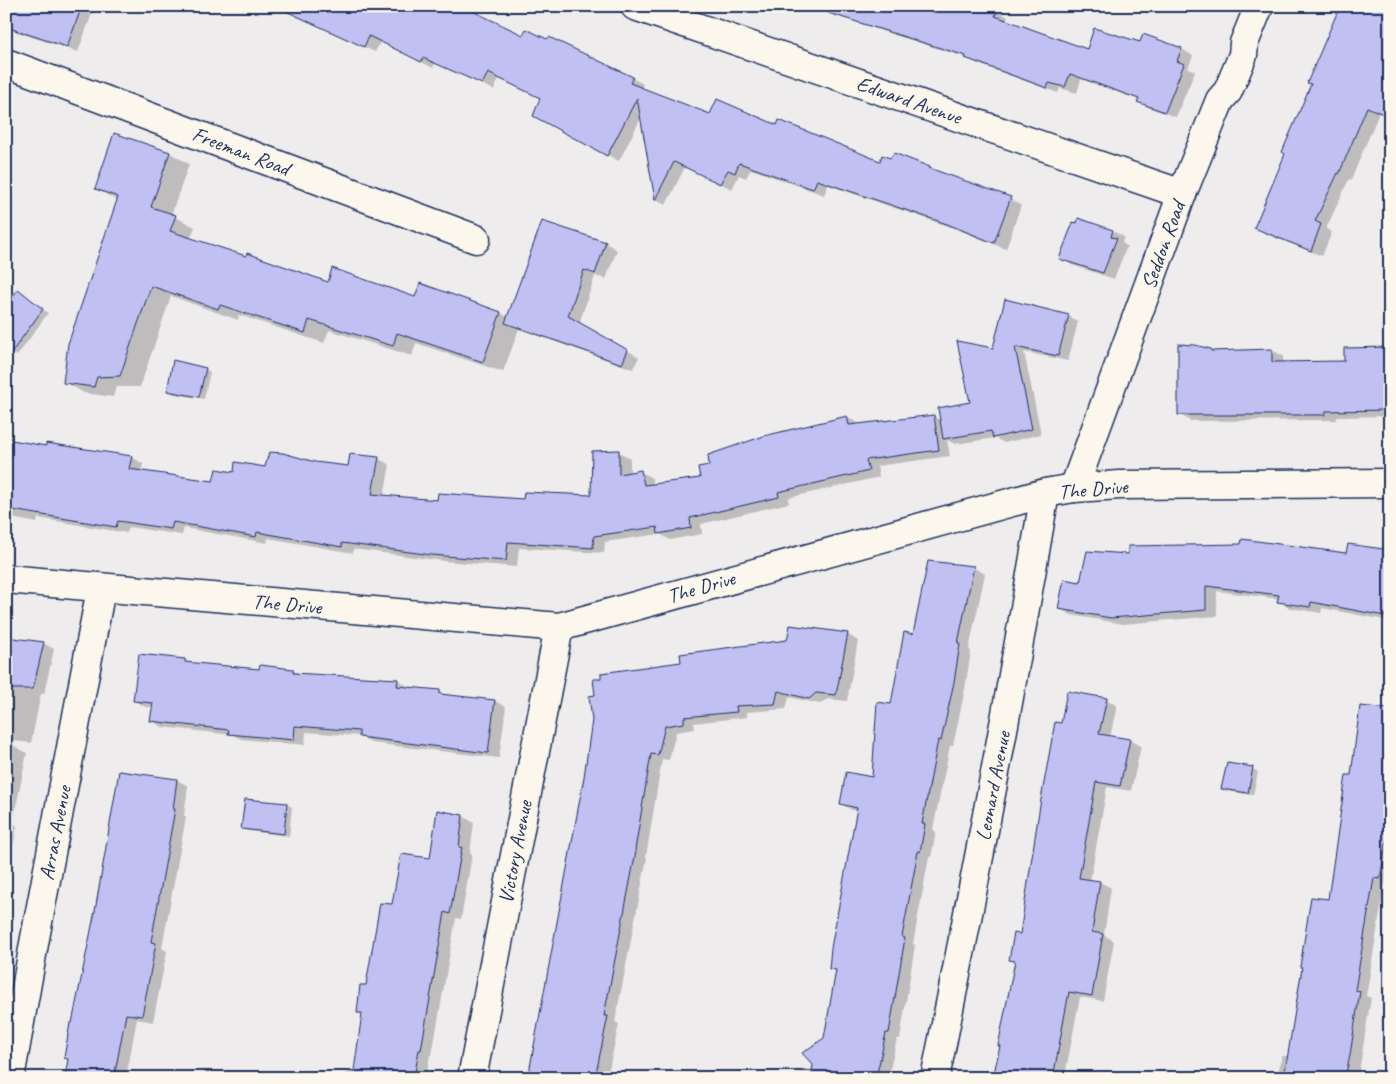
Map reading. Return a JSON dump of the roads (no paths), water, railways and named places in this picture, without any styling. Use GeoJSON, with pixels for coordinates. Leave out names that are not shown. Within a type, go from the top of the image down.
{"type":"FeatureCollection","features":[{"type":"Feature","properties":{"kind":"street","name":"Edward Avenue"},"geometry":{"type":"LineString","coordinates":[[636,6],[1182,194]]}},
{"type":"Feature","properties":{"kind":"street","name":"Seddon Road"},"geometry":{"type":"LineString","coordinates":[[1074,488],[1182,194],[1220,100],[1228,91],[1243,55],[1244,43],[1259,6]]}},
{"type":"Feature","properties":{"kind":"street","name":"Freeman Road"},"geometry":{"type":"LineString","coordinates":[[6,63],[476,239]]}},
{"type":"Feature","properties":{"kind":"street","name":"The Drive"},"geometry":{"type":"LineString","coordinates":[[6,579],[101,589],[559,627],[1045,493],[1074,488],[1173,484],[1390,483]]}},
{"type":"Feature","properties":{"kind":"street","name":"Leonard Avenue"},"geometry":{"type":"LineString","coordinates":[[935,1078],[967,923],[1045,493]]}},
{"type":"Feature","properties":{"kind":"street","name":"Arras Avenue"},"geometry":{"type":"LineString","coordinates":[[10,1078],[34,938],[101,589]]}},
{"type":"Feature","properties":{"kind":"street","name":"Victory Avenue"},"geometry":{"type":"LineString","coordinates":[[472,1078],[559,627]]}}]}
